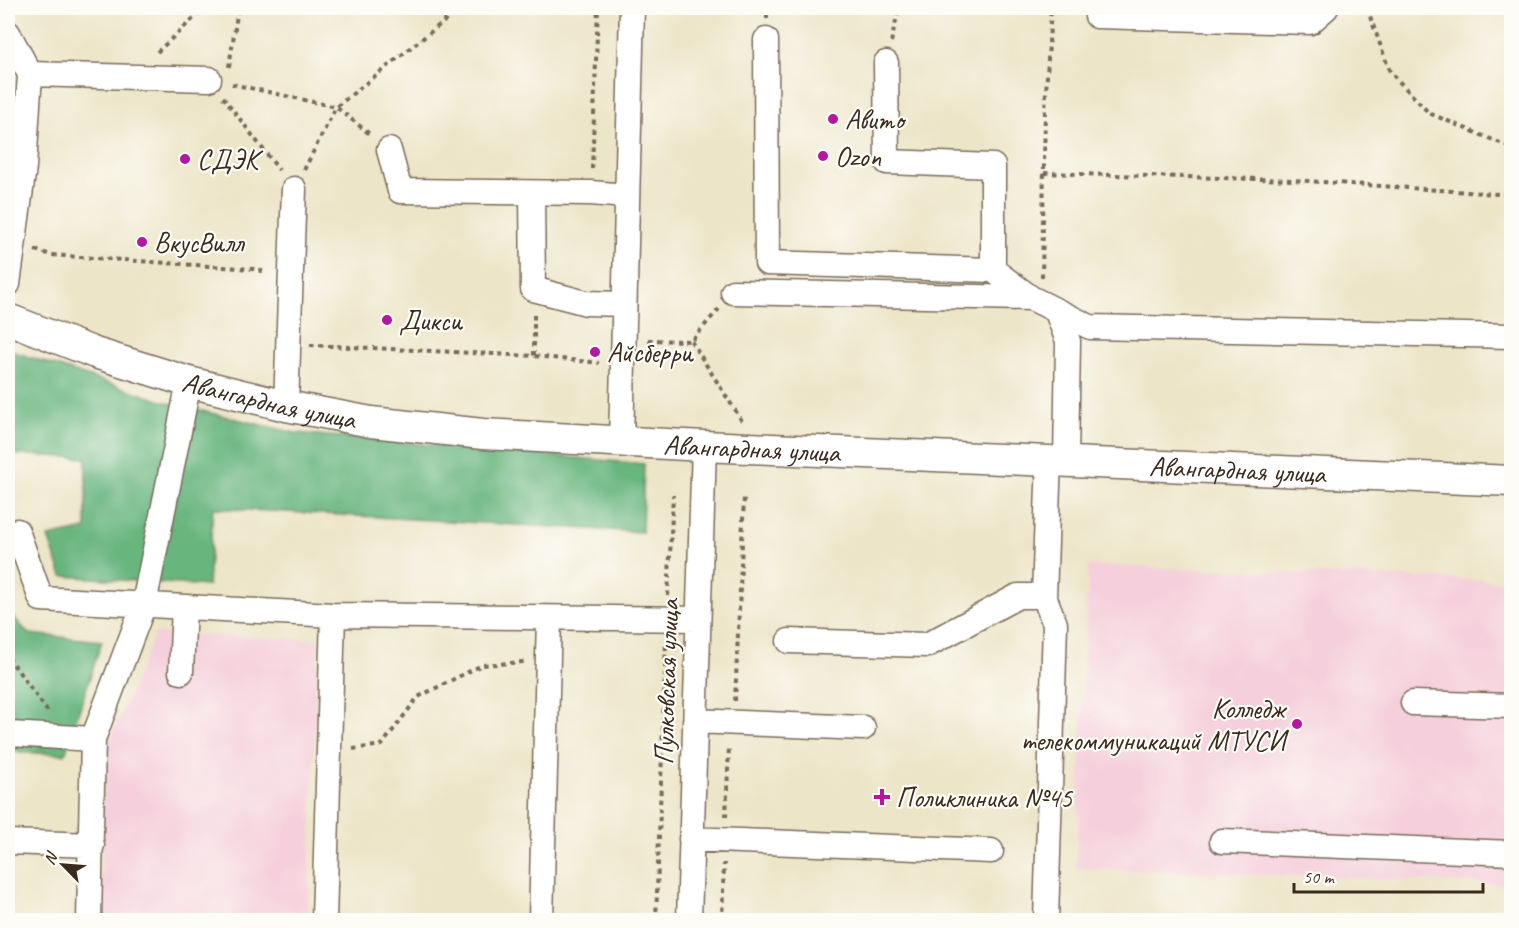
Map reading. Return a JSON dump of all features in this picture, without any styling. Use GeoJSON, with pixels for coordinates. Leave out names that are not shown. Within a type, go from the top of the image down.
{"type":"FeatureCollection","features":[{"type":"Feature","properties":{"kind":"main road","name":"Авангардная улица"},"geometry":{"type":"LineString","coordinates":[[8,319],[95,353],[189,382],[286,406],[371,422],[483,434],[704,446],[1512,481]]}},
{"type":"Feature","properties":{"kind":"street"},"geometry":{"type":"LineString","coordinates":[[621,441],[632,8]]}},
{"type":"Feature","properties":{"kind":"street"},"geometry":{"type":"LineString","coordinates":[[1097,16],[1310,22],[1326,8]]}},
{"type":"Feature","properties":{"kind":"street"},"geometry":{"type":"LineString","coordinates":[[8,33],[30,74],[16,165],[14,244],[8,284]]}},
{"type":"Feature","properties":{"kind":"street"},"geometry":{"type":"LineString","coordinates":[[766,40],[767,263],[993,270],[1031,298],[1090,327],[1512,336]]}},
{"type":"Feature","properties":{"kind":"street"},"geometry":{"type":"LineString","coordinates":[[886,63],[887,162],[993,166],[993,270]]}},
{"type":"Feature","properties":{"kind":"street"},"geometry":{"type":"LineString","coordinates":[[30,74],[218,81]]}},
{"type":"Feature","properties":{"kind":"street"},"geometry":{"type":"LineString","coordinates":[[389,150],[400,190],[626,196]]}},
{"type":"Feature","properties":{"kind":"street"},"geometry":{"type":"LineString","coordinates":[[286,406],[294,189]]}},
{"type":"Feature","properties":{"kind":"street"},"geometry":{"type":"LineString","coordinates":[[532,194],[533,290],[586,303],[624,304]]}},
{"type":"Feature","properties":{"kind":"street"},"geometry":{"type":"LineString","coordinates":[[733,292],[1031,298]]}},
{"type":"Feature","properties":{"kind":"street"},"geometry":{"type":"LineString","coordinates":[[1046,921],[1055,624],[1044,597],[1068,341],[1057,312]]}},
{"type":"Feature","properties":{"kind":"street"},"geometry":{"type":"LineString","coordinates":[[89,921],[92,845],[81,739],[144,604],[180,417],[189,382]]}},
{"type":"Feature","properties":{"kind":"street","name":"Пулковская улица"},"geometry":{"type":"LineString","coordinates":[[689,921],[704,446]]}},
{"type":"Feature","properties":{"kind":"street"},"geometry":{"type":"LineString","coordinates":[[17,531],[41,598],[333,615],[698,619]]}},
{"type":"Feature","properties":{"kind":"street"},"geometry":{"type":"LineString","coordinates":[[789,641],[927,645],[1018,596],[1044,597]]}},
{"type":"Feature","properties":{"kind":"street"},"geometry":{"type":"LineString","coordinates":[[181,672],[184,607]]}},
{"type":"Feature","properties":{"kind":"street"},"geometry":{"type":"LineString","coordinates":[[324,921],[333,615]]}},
{"type":"Feature","properties":{"kind":"street"},"geometry":{"type":"LineString","coordinates":[[541,921],[549,618]]}},
{"type":"Feature","properties":{"kind":"street"},"geometry":{"type":"LineString","coordinates":[[1413,703],[1512,706]]}},
{"type":"Feature","properties":{"kind":"street"},"geometry":{"type":"LineString","coordinates":[[695,721],[863,728]]}},
{"type":"Feature","properties":{"kind":"street"},"geometry":{"type":"LineString","coordinates":[[8,732],[81,739]]}},
{"type":"Feature","properties":{"kind":"street"},"geometry":{"type":"LineString","coordinates":[[691,839],[991,851]]}},
{"type":"Feature","properties":{"kind":"street"},"geometry":{"type":"LineString","coordinates":[[1222,841],[1512,853]]}},
{"type":"Feature","properties":{"kind":"street"},"geometry":{"type":"LineString","coordinates":[[8,842],[92,845]]}},
{"type":"Feature","properties":{"kind":"path"},"geometry":{"type":"LineString","coordinates":[[157,52],[205,8]]}},
{"type":"Feature","properties":{"kind":"path"},"geometry":{"type":"LineString","coordinates":[[218,81],[238,8]]}},
{"type":"Feature","properties":{"kind":"path"},"geometry":{"type":"LineString","coordinates":[[218,81],[294,189],[336,107],[461,8]]}},
{"type":"Feature","properties":{"kind":"path"},"geometry":{"type":"LineString","coordinates":[[591,194],[598,8]]}},
{"type":"Feature","properties":{"kind":"path"},"geometry":{"type":"LineString","coordinates":[[886,63],[899,8]]}},
{"type":"Feature","properties":{"kind":"path"},"geometry":{"type":"LineString","coordinates":[[1051,8],[1042,286],[1057,312]]}},
{"type":"Feature","properties":{"kind":"path"},"geometry":{"type":"LineString","coordinates":[[1366,8],[1390,72],[1430,113],[1512,148]]}},
{"type":"Feature","properties":{"kind":"path"},"geometry":{"type":"LineString","coordinates":[[218,81],[336,107],[389,150]]}},
{"type":"Feature","properties":{"kind":"path"},"geometry":{"type":"LineString","coordinates":[[1044,173],[1293,180],[1512,195]]}},
{"type":"Feature","properties":{"kind":"path"},"geometry":{"type":"LineString","coordinates":[[14,244],[51,255],[253,269],[290,279]]}},
{"type":"Feature","properties":{"kind":"path"},"geometry":{"type":"LineString","coordinates":[[533,290],[534,356]]}},
{"type":"Feature","properties":{"kind":"path"},"geometry":{"type":"LineString","coordinates":[[623,339],[691,340],[733,292]]}},
{"type":"Feature","properties":{"kind":"path"},"geometry":{"type":"LineString","coordinates":[[691,340],[745,425],[746,447]]}},
{"type":"Feature","properties":{"kind":"path"},"geometry":{"type":"LineString","coordinates":[[288,344],[534,356],[623,366]]}},
{"type":"Feature","properties":{"kind":"path"},"geometry":{"type":"LineString","coordinates":[[656,921],[673,495]]}},
{"type":"Feature","properties":{"kind":"path"},"geometry":{"type":"LineString","coordinates":[[8,657],[81,739]]}},
{"type":"Feature","properties":{"kind":"path"},"geometry":{"type":"LineString","coordinates":[[329,753],[382,745],[418,697],[482,665],[547,660]]}},
{"type":"Feature","properties":{"kind":"shaded area","name":"Колледж телекоммуникаций МТУСИ"},"geometry":{"type":"Polygon","coordinates":[[[1508,559],[1511,559],[1511,884],[1076,868],[1088,565],[1506,581],[1508,559]]]}},
{"type":"Feature","properties":{"kind":"shaded area"},"geometry":{"type":"Polygon","coordinates":[[[155,633],[318,640],[308,920],[100,920],[105,752],[155,633]]]}},
{"type":"Feature","properties":{"kind":"green space"},"geometry":{"type":"Polygon","coordinates":[[[8,350],[168,403],[296,433],[644,464],[642,532],[213,508],[208,586],[62,576],[48,537],[86,529],[86,458],[8,454],[8,350]]]}},
{"type":"Feature","properties":{"kind":"green space"},"geometry":{"type":"Polygon","coordinates":[[[8,611],[29,634],[102,641],[65,754],[8,752],[8,611]]]}},
{"type":"Feature","properties":{"kind":"place","name":"Авито"},"geometry":{"type":"Point","coordinates":[833,119]}},
{"type":"Feature","properties":{"kind":"place","name":"Ozon"},"geometry":{"type":"Point","coordinates":[823,156]}},
{"type":"Feature","properties":{"kind":"place","name":"СДЭК"},"geometry":{"type":"Point","coordinates":[185,159]}},
{"type":"Feature","properties":{"kind":"place","name":"ВкусВилл"},"geometry":{"type":"Point","coordinates":[142,242]}},
{"type":"Feature","properties":{"kind":"place","name":"Дикси"},"geometry":{"type":"Point","coordinates":[387,320]}},
{"type":"Feature","properties":{"kind":"place","name":"Айсберри"},"geometry":{"type":"Point","coordinates":[595,352]}},
{"type":"Feature","properties":{"kind":"place","name":"Колледж телекоммуникаций МТУСИ"},"geometry":{"type":"Point","coordinates":[1297,724]}},
{"type":"Feature","properties":{"kind":"place","name":"Поликлиника №45"},"geometry":{"type":"Point","coordinates":[882,797]}}]}
